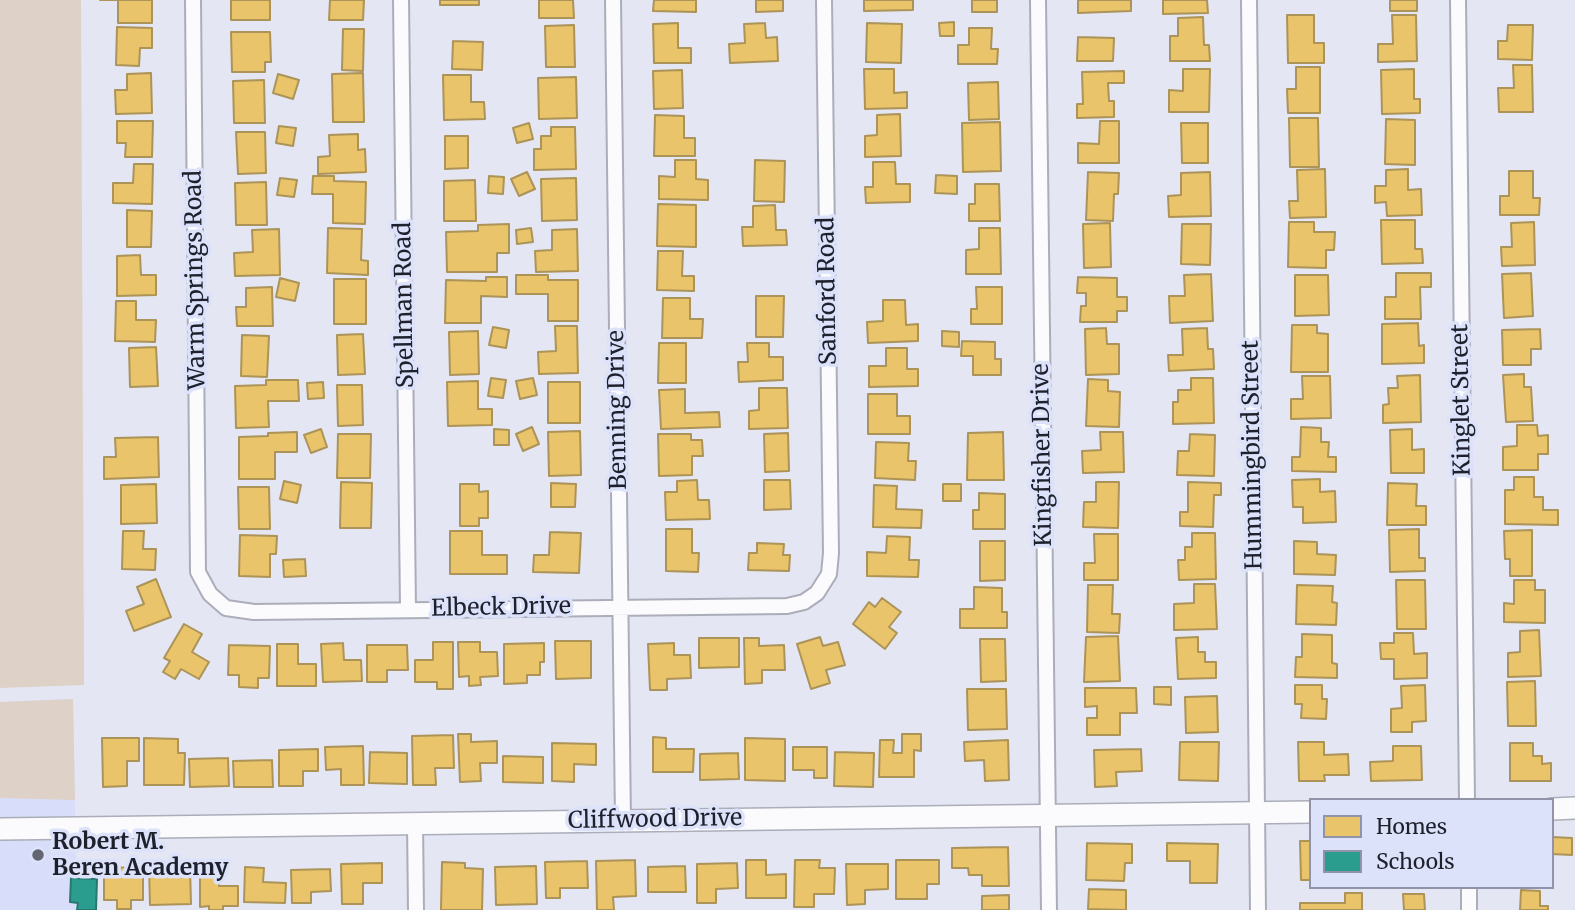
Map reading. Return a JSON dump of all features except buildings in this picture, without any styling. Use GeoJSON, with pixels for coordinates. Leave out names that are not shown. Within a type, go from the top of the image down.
{"type":"FeatureCollection","features":[{"type":"Feature","properties":{"kind":"street","name":"Warm Springs Road"},"geometry":{"type":"LineString","coordinates":[[193,0],[198,559]]}},
{"type":"Feature","properties":{"kind":"street","name":"Spellman Road"},"geometry":{"type":"LineString","coordinates":[[401,0],[408,609]]}},
{"type":"Feature","properties":{"kind":"street","name":"Benning Drive"},"geometry":{"type":"LineString","coordinates":[[613,0],[623,821]]}},
{"type":"Feature","properties":{"kind":"street","name":"Sanford Road"},"geometry":{"type":"LineString","coordinates":[[824,0],[831,553],[829,574],[825,580]]}},
{"type":"Feature","properties":{"kind":"street","name":"Kingfisher Drive"},"geometry":{"type":"LineString","coordinates":[[1038,0],[1049,910]]}},
{"type":"Feature","properties":{"kind":"street","name":"Hummingbird Street"},"geometry":{"type":"LineString","coordinates":[[1249,0],[1258,910]]}},
{"type":"Feature","properties":{"kind":"street","name":"Kinglet Street"},"geometry":{"type":"LineString","coordinates":[[1458,0],[1467,798]]}},
{"type":"Feature","properties":{"kind":"street","name":"Elbeck Drive"},"geometry":{"type":"LineString","coordinates":[[198,559],[198,572],[210,594],[226,608],[254,612],[787,606],[804,602],[817,593],[825,580]]}},
{"type":"Feature","properties":{"kind":"street"},"geometry":{"type":"LineString","coordinates":[[1554,809],[1575,808]]}},
{"type":"Feature","properties":{"kind":"street","name":"Cliffwood Drive"},"geometry":{"type":"LineString","coordinates":[[0,828],[1309,812]]}},
{"type":"Feature","properties":{"kind":"street"},"geometry":{"type":"LineString","coordinates":[[415,823],[416,910]]}},
{"type":"Feature","properties":{"kind":"street"},"geometry":{"type":"LineString","coordinates":[[1469,889],[1469,910]]}},
{"type":"Feature","properties":{"kind":"shaded area"},"geometry":{"type":"Polygon","coordinates":[[[0,0],[81,0],[84,685],[0,688],[0,0]]]}},
{"type":"Feature","properties":{"kind":"shaded area","name":"Robert M. Beren Academy"},"geometry":{"type":"Polygon","coordinates":[[[73,699],[77,910],[0,910],[0,702],[73,699]]]}},
{"type":"Feature","properties":{"kind":"shaded area"},"geometry":{"type":"Polygon","coordinates":[[[73,699],[75,800],[0,798],[0,702],[73,699]]]}},
{"type":"Feature","properties":{"kind":"place","name":"Robert M. Beren Academy"},"geometry":{"type":"Point","coordinates":[38,855]}}]}
